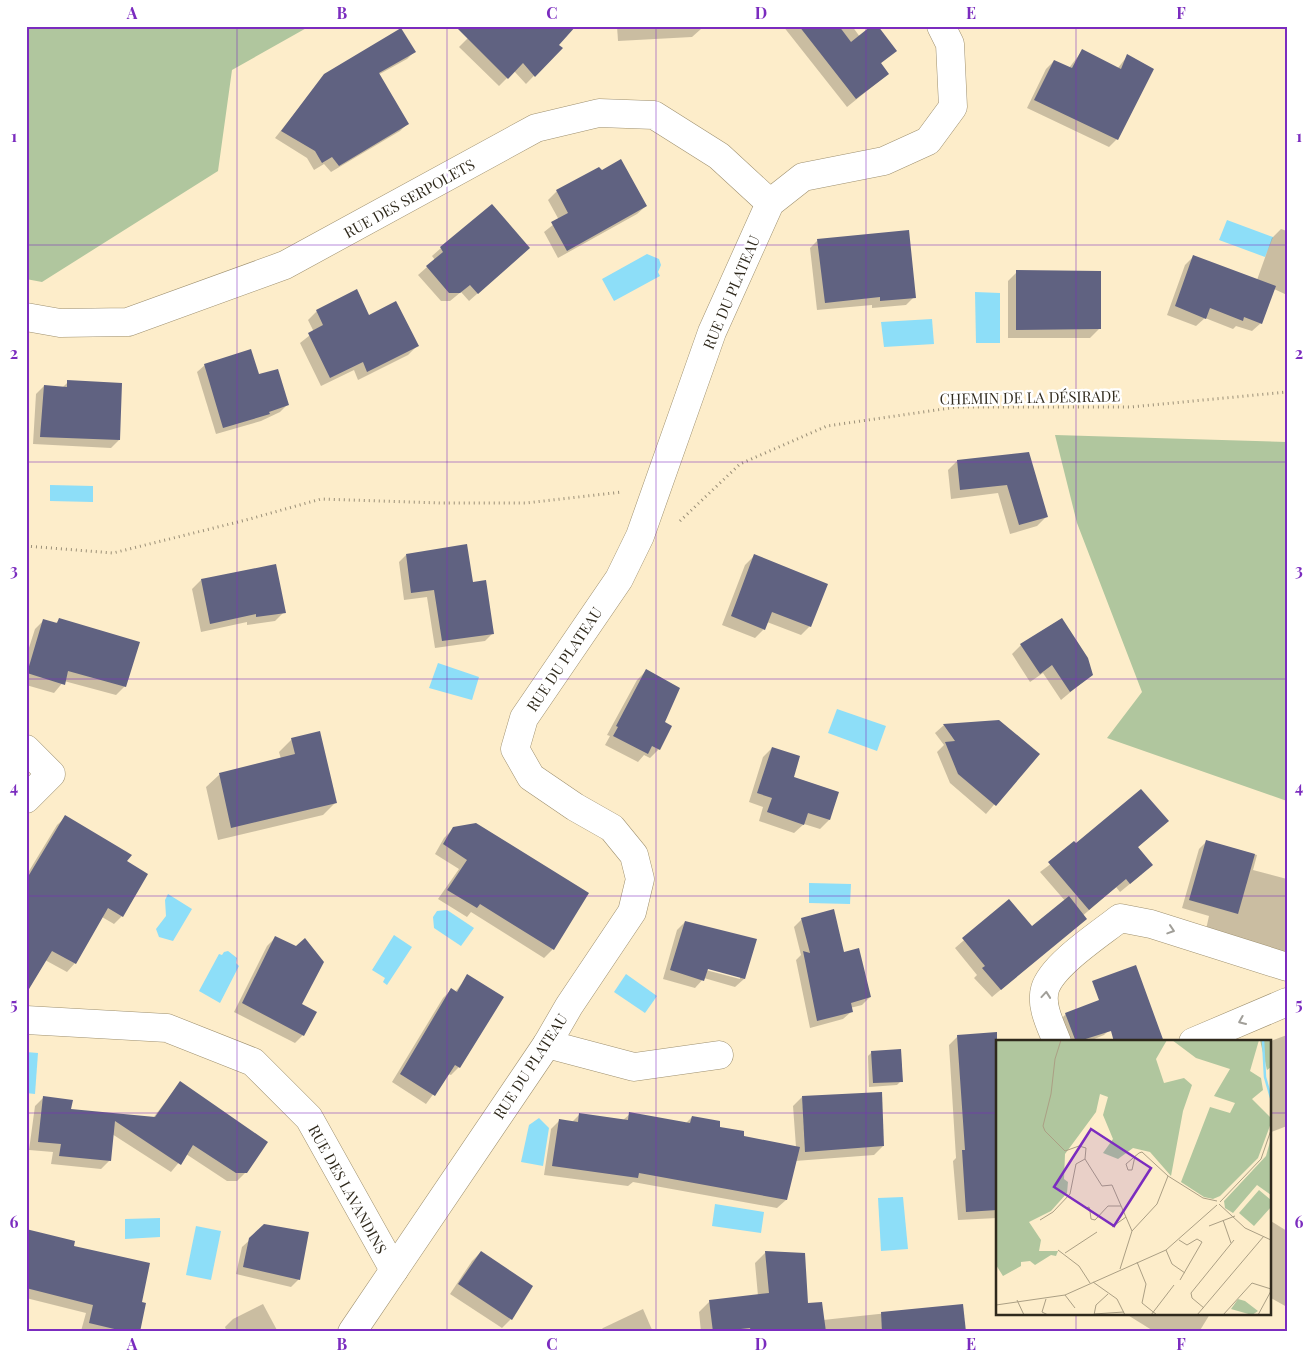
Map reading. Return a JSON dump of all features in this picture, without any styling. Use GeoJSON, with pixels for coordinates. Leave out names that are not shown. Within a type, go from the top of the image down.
{"type":"FeatureCollection","features":[{"type":"Feature","properties":{"kind":"street","name":"RUE DU PLATEAU"},"geometry":{"type":"LineString","coordinates":[[352,1332],[546,1044],[632,912],[640,879],[634,855],[612,828],[575,807],[531,777],[515,749],[524,718],[619,580],[640,536],[712,332],[770,202],[803,177],[884,161],[928,141],[953,107],[950,44],[941,26]]}},
{"type":"Feature","properties":{"kind":"street","name":"RUE DES SERPOLETS"},"geometry":{"type":"LineString","coordinates":[[26,316],[60,323],[128,322],[285,265],[536,128],[599,112],[654,115],[719,156],[770,202]]}},
{"type":"Feature","properties":{"kind":"street"},"geometry":{"type":"LineString","coordinates":[[26,749],[51,774],[26,799]]}},
{"type":"Feature","properties":{"kind":"street"},"geometry":{"type":"LineString","coordinates":[[1056,1040],[1045,1010],[1045,989],[1062,964],[1120,918],[1152,924],[1287,967]]}},
{"type":"Feature","properties":{"kind":"street"},"geometry":{"type":"LineString","coordinates":[[1198,1040],[1287,1002]]}},
{"type":"Feature","properties":{"kind":"street","name":"RUE DES LAVANDINS"},"geometry":{"type":"LineString","coordinates":[[26,1020],[167,1028],[253,1062],[309,1118],[394,1270]]}},
{"type":"Feature","properties":{"kind":"street"},"geometry":{"type":"LineString","coordinates":[[546,1044],[634,1067],[719,1055]]}},
{"type":"Feature","properties":{"kind":"path","name":"CHEMIN DE LA DÉSIRADE"},"geometry":{"type":"LineString","coordinates":[[676,525],[740,464],[827,426],[957,407],[1131,407],[1287,392]]}},
{"type":"Feature","properties":{"kind":"path"},"geometry":{"type":"LineString","coordinates":[[26,546],[113,553],[321,499],[440,504],[526,503],[657,488]]}},
{"type":"Feature","properties":{"kind":"green space"},"geometry":{"type":"Polygon","coordinates":[[[26,26],[310,26],[232,70],[218,171],[42,282],[26,279],[26,26]]]}},
{"type":"Feature","properties":{"kind":"green space"},"geometry":{"type":"Polygon","coordinates":[[[1055,435],[1287,442],[1287,801],[1107,738],[1142,692],[1077,523],[1055,435]]]}},
{"type":"Feature","properties":{"kind":"water"},"geometry":{"type":"Polygon","coordinates":[[[1227,220],[1273,237],[1265,257],[1219,240],[1227,220]]]}},
{"type":"Feature","properties":{"kind":"water"},"geometry":{"type":"Polygon","coordinates":[[[647,254],[659,259],[661,265],[658,272],[660,276],[614,301],[602,279],[647,254]]]}},
{"type":"Feature","properties":{"kind":"water"},"geometry":{"type":"Polygon","coordinates":[[[975,292],[1000,293],[1000,343],[976,343],[975,292]]]}},
{"type":"Feature","properties":{"kind":"water"},"geometry":{"type":"Polygon","coordinates":[[[932,319],[934,344],[884,347],[881,322],[932,319]]]}},
{"type":"Feature","properties":{"kind":"water"},"geometry":{"type":"Polygon","coordinates":[[[50,485],[93,486],[93,502],[50,501],[50,485]]]}},
{"type":"Feature","properties":{"kind":"water"},"geometry":{"type":"Polygon","coordinates":[[[438,663],[479,677],[472,700],[429,688],[438,663]]]}},
{"type":"Feature","properties":{"kind":"water"},"geometry":{"type":"Polygon","coordinates":[[[837,709],[886,726],[877,751],[828,733],[837,709]]]}},
{"type":"Feature","properties":{"kind":"water"},"geometry":{"type":"Polygon","coordinates":[[[809,883],[851,884],[850,904],[809,903],[809,883]]]}},
{"type":"Feature","properties":{"kind":"water"},"geometry":{"type":"Polygon","coordinates":[[[168,894],[192,909],[173,941],[159,937],[156,929],[166,916],[165,900],[168,894]]]}},
{"type":"Feature","properties":{"kind":"water"},"geometry":{"type":"Polygon","coordinates":[[[447,910],[474,928],[461,946],[434,928],[433,917],[437,911],[447,910]]]}},
{"type":"Feature","properties":{"kind":"water"},"geometry":{"type":"Polygon","coordinates":[[[394,935],[412,947],[387,985],[383,982],[385,978],[372,970],[394,935]]]}},
{"type":"Feature","properties":{"kind":"water"},"geometry":{"type":"Polygon","coordinates":[[[228,951],[237,958],[236,963],[239,966],[220,1003],[199,991],[219,954],[222,955],[228,951]]]}},
{"type":"Feature","properties":{"kind":"water"},"geometry":{"type":"Polygon","coordinates":[[[626,974],[657,996],[645,1013],[614,992],[626,974]]]}},
{"type":"Feature","properties":{"kind":"water"},"geometry":{"type":"Polygon","coordinates":[[[26,1052],[38,1053],[35,1094],[26,1093],[26,1052]]]}},
{"type":"Feature","properties":{"kind":"water"},"geometry":{"type":"Polygon","coordinates":[[[539,1118],[549,1128],[543,1166],[521,1162],[529,1125],[539,1118]]]}},
{"type":"Feature","properties":{"kind":"water"},"geometry":{"type":"Polygon","coordinates":[[[903,1197],[908,1249],[881,1251],[878,1198],[903,1197]]]}},
{"type":"Feature","properties":{"kind":"water"},"geometry":{"type":"Polygon","coordinates":[[[715,1204],[764,1212],[761,1233],[712,1226],[715,1204]]]}},
{"type":"Feature","properties":{"kind":"water"},"geometry":{"type":"Polygon","coordinates":[[[160,1218],[160,1237],[125,1239],[125,1219],[160,1218]]]}},
{"type":"Feature","properties":{"kind":"water"},"geometry":{"type":"Polygon","coordinates":[[[196,1226],[221,1231],[211,1280],[186,1275],[196,1226]]]}},
{"type":"Feature","properties":{"kind":"building"},"geometry":{"type":"Polygon","coordinates":[[[455,26],[576,26],[559,45],[563,48],[535,77],[523,63],[508,79],[455,26]]]}},
{"type":"Feature","properties":{"kind":"building"},"geometry":{"type":"Polygon","coordinates":[[[799,26],[839,26],[851,42],[871,26],[878,26],[897,51],[881,63],[889,74],[856,99],[799,26]]]}},
{"type":"Feature","properties":{"kind":"building"},"geometry":{"type":"Polygon","coordinates":[[[401,28],[416,52],[379,73],[409,124],[339,166],[332,157],[322,163],[315,151],[281,131],[324,74],[401,28]]]}},
{"type":"Feature","properties":{"kind":"building"},"geometry":{"type":"Polygon","coordinates":[[[1082,49],[1121,69],[1127,54],[1154,69],[1118,140],[1034,100],[1054,60],[1072,68],[1082,49]]]}},
{"type":"Feature","properties":{"kind":"building"},"geometry":{"type":"Polygon","coordinates":[[[621,159],[647,206],[567,251],[551,222],[568,213],[556,190],[599,167],[602,170],[621,159]]]}},
{"type":"Feature","properties":{"kind":"building"},"geometry":{"type":"Polygon","coordinates":[[[492,204],[530,248],[478,294],[470,285],[460,293],[449,293],[426,266],[443,252],[440,247],[492,204]]]}},
{"type":"Feature","properties":{"kind":"building"},"geometry":{"type":"Polygon","coordinates":[[[909,230],[916,298],[880,301],[880,297],[825,303],[817,239],[909,230]]]}},
{"type":"Feature","properties":{"kind":"building"},"geometry":{"type":"Polygon","coordinates":[[[1193,255],[1276,286],[1262,324],[1244,317],[1243,321],[1210,308],[1206,319],[1175,306],[1193,255]]]}},
{"type":"Feature","properties":{"kind":"building"},"geometry":{"type":"Polygon","coordinates":[[[1016,270],[1101,271],[1101,329],[1016,330],[1016,270]]]}},
{"type":"Feature","properties":{"kind":"building"},"geometry":{"type":"Polygon","coordinates":[[[357,289],[369,315],[396,301],[419,346],[367,372],[363,362],[330,378],[308,333],[323,325],[316,310],[357,289]]]}},
{"type":"Feature","properties":{"kind":"building"},"geometry":{"type":"Polygon","coordinates":[[[251,349],[259,374],[278,369],[289,405],[269,412],[270,414],[223,428],[204,364],[251,349]]]}},
{"type":"Feature","properties":{"kind":"building"},"geometry":{"type":"Polygon","coordinates":[[[67,380],[122,383],[120,440],[40,437],[44,385],[67,387],[67,380]]]}},
{"type":"Feature","properties":{"kind":"building"},"geometry":{"type":"Polygon","coordinates":[[[1029,452],[1048,517],[1019,525],[1007,485],[960,490],[957,460],[1029,452]]]}},
{"type":"Feature","properties":{"kind":"building"},"geometry":{"type":"Polygon","coordinates":[[[467,544],[473,582],[486,580],[494,634],[442,641],[434,590],[411,593],[406,554],[467,544]]]}},
{"type":"Feature","properties":{"kind":"building"},"geometry":{"type":"Polygon","coordinates":[[[754,554],[828,584],[811,627],[772,612],[765,630],[731,616],[754,554]]]}},
{"type":"Feature","properties":{"kind":"building"},"geometry":{"type":"Polygon","coordinates":[[[276,564],[286,613],[256,617],[256,614],[210,624],[201,579],[276,564]]]}},
{"type":"Feature","properties":{"kind":"building"},"geometry":{"type":"Polygon","coordinates":[[[59,618],[140,642],[126,687],[68,671],[65,685],[27,673],[43,619],[57,623],[59,618]]]}},
{"type":"Feature","properties":{"kind":"building"},"geometry":{"type":"Polygon","coordinates":[[[1062,618],[1088,658],[1093,675],[1070,692],[1052,665],[1040,674],[1020,644],[1062,618]]]}},
{"type":"Feature","properties":{"kind":"building"},"geometry":{"type":"Polygon","coordinates":[[[646,669],[680,688],[665,722],[672,726],[660,750],[652,746],[648,754],[613,736],[618,727],[616,726],[646,669]]]}},
{"type":"Feature","properties":{"kind":"building"},"geometry":{"type":"Polygon","coordinates":[[[999,720],[1040,754],[996,806],[958,774],[945,742],[955,741],[943,724],[999,720]]]}},
{"type":"Feature","properties":{"kind":"building"},"geometry":{"type":"Polygon","coordinates":[[[320,731],[337,803],[231,828],[219,773],[295,754],[291,738],[320,731]]]}},
{"type":"Feature","properties":{"kind":"building"},"geometry":{"type":"Polygon","coordinates":[[[772,747],[800,756],[794,777],[839,792],[830,820],[808,813],[804,825],[767,812],[772,798],[757,793],[772,747]]]}},
{"type":"Feature","properties":{"kind":"building"},"geometry":{"type":"Polygon","coordinates":[[[1141,789],[1169,821],[1138,847],[1153,865],[1130,884],[1126,879],[1089,910],[1048,862],[1074,841],[1076,843],[1141,789]]]}},
{"type":"Feature","properties":{"kind":"building"},"geometry":{"type":"Polygon","coordinates":[[[65,815],[132,855],[127,861],[148,874],[123,917],[108,908],[76,964],[52,951],[26,994],[26,880],[65,815]]]}},
{"type":"Feature","properties":{"kind":"building"},"geometry":{"type":"Polygon","coordinates":[[[476,823],[589,893],[554,950],[480,904],[477,908],[447,890],[467,860],[443,844],[453,827],[476,823]]]}},
{"type":"Feature","properties":{"kind":"building"},"geometry":{"type":"Polygon","coordinates":[[[1206,840],[1255,854],[1238,914],[1189,900],[1206,840]]]}},
{"type":"Feature","properties":{"kind":"building"},"geometry":{"type":"Polygon","coordinates":[[[1069,896],[1087,919],[1001,990],[982,968],[985,966],[962,938],[1009,899],[1032,926],[1069,896]]]}},
{"type":"Feature","properties":{"kind":"building"},"geometry":{"type":"Polygon","coordinates":[[[834,909],[844,952],[859,948],[871,997],[851,1003],[853,1012],[817,1021],[803,951],[810,953],[801,918],[834,909]]]}},
{"type":"Feature","properties":{"kind":"building"},"geometry":{"type":"Polygon","coordinates":[[[685,921],[757,939],[745,979],[708,969],[704,981],[670,970],[685,921]]]}},
{"type":"Feature","properties":{"kind":"building"},"geometry":{"type":"Polygon","coordinates":[[[275,936],[296,946],[305,938],[324,962],[302,1004],[317,1012],[304,1036],[242,1003],[275,936]]]}},
{"type":"Feature","properties":{"kind":"building"},"geometry":{"type":"Polygon","coordinates":[[[1136,965],[1163,1040],[1113,1040],[1111,1031],[1082,1040],[1075,1040],[1065,1013],[1099,1000],[1092,981],[1136,965]]]}},
{"type":"Feature","properties":{"kind":"building"},"geometry":{"type":"Polygon","coordinates":[[[467,974],[504,997],[460,1068],[455,1065],[435,1096],[400,1074],[451,988],[457,992],[467,974]]]}},
{"type":"Feature","properties":{"kind":"building"},"geometry":{"type":"Polygon","coordinates":[[[997,1032],[996,1210],[966,1212],[962,1150],[965,1150],[957,1035],[997,1032]]]}},
{"type":"Feature","properties":{"kind":"building"},"geometry":{"type":"Polygon","coordinates":[[[901,1049],[903,1082],[873,1083],[871,1051],[901,1049]]]}},
{"type":"Feature","properties":{"kind":"building"},"geometry":{"type":"Polygon","coordinates":[[[180,1081],[268,1142],[247,1173],[236,1173],[193,1145],[181,1165],[115,1121],[111,1161],[59,1156],[61,1144],[38,1142],[43,1096],[73,1100],[71,1109],[155,1117],[180,1081]]]}},
{"type":"Feature","properties":{"kind":"building"},"geometry":{"type":"Polygon","coordinates":[[[882,1092],[884,1146],[805,1152],[802,1096],[882,1092]]]}},
{"type":"Feature","properties":{"kind":"building"},"geometry":{"type":"Polygon","coordinates":[[[629,1112],[690,1123],[692,1116],[720,1121],[720,1127],[744,1131],[744,1136],[800,1147],[787,1200],[639,1173],[638,1178],[552,1166],[559,1119],[578,1122],[579,1113],[628,1120],[629,1112]]]}},
{"type":"Feature","properties":{"kind":"building"},"geometry":{"type":"Polygon","coordinates":[[[264,1224],[309,1232],[300,1280],[243,1267],[249,1238],[264,1224]]]}},
{"type":"Feature","properties":{"kind":"building"},"geometry":{"type":"Polygon","coordinates":[[[26,1229],[75,1241],[74,1246],[150,1263],[142,1302],[146,1303],[140,1332],[127,1332],[89,1323],[93,1305],[26,1288],[26,1229]]]}},
{"type":"Feature","properties":{"kind":"building"},"geometry":{"type":"Polygon","coordinates":[[[481,1251],[533,1286],[512,1320],[458,1284],[481,1251]]]}},
{"type":"Feature","properties":{"kind":"building"},"geometry":{"type":"Polygon","coordinates":[[[765,1251],[805,1253],[808,1303],[822,1302],[826,1332],[751,1332],[750,1328],[713,1332],[709,1300],[769,1293],[765,1251]]]}},
{"type":"Feature","properties":{"kind":"building"},"geometry":{"type":"Polygon","coordinates":[[[963,1304],[966,1332],[882,1332],[881,1312],[963,1304]]]}}]}
